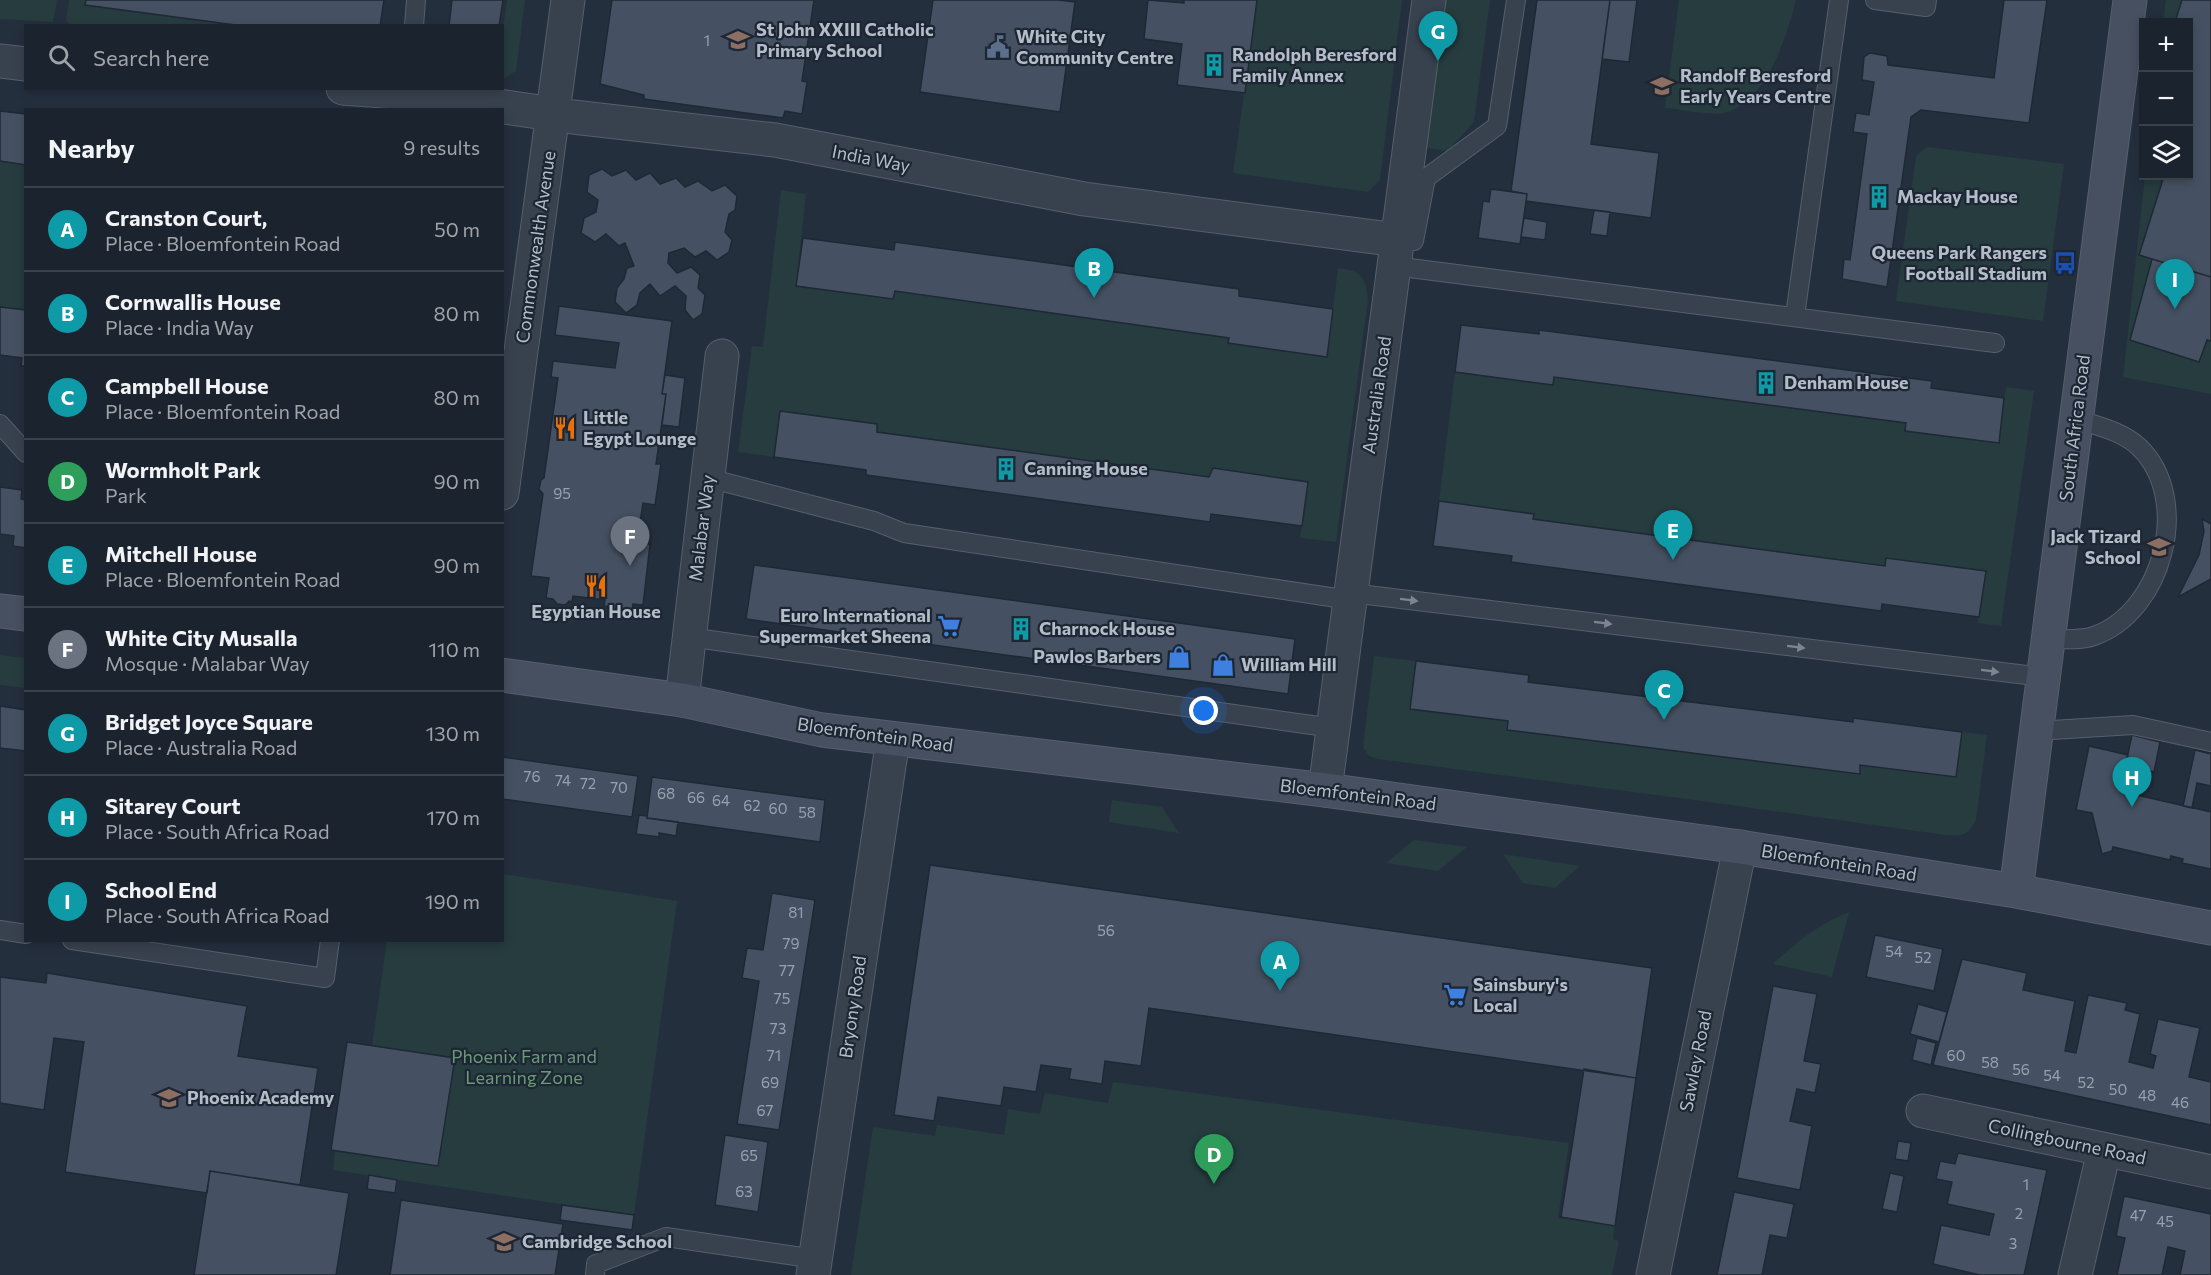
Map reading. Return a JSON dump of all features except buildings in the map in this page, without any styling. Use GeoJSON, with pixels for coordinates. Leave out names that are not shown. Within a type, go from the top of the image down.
{"type":"FeatureCollection","features":[{"type":"Feature","properties":{"kind":"street","name":"Commonwealth Avenue"},"geometry":{"type":"LineString","coordinates":[[504,476],[568,0]]}},
{"type":"Feature","properties":{"kind":"street","name":"Australia Road"},"geometry":{"type":"LineString","coordinates":[[1325,790],[1429,0]]}},
{"type":"Feature","properties":{"kind":"street","name":"South Africa Road"},"geometry":{"type":"LineString","coordinates":[[2016,891],[2130,0]]}},
{"type":"Feature","properties":{"kind":"street"},"geometry":{"type":"LineString","coordinates":[[0,61],[24,64]]}},
{"type":"Feature","properties":{"kind":"street","name":"India Way"},"geometry":{"type":"LineString","coordinates":[[388,90],[410,91],[553,115],[775,140],[1084,199],[1396,253]]}},
{"type":"Feature","properties":{"kind":"street","name":"Malabar Way"},"geometry":{"type":"LineString","coordinates":[[682,700],[722,356]]}},
{"type":"Feature","properties":{"kind":"street"},"geometry":{"type":"LineString","coordinates":[[0,611],[24,614]]}},
{"type":"Feature","properties":{"kind":"street","name":"Bloemfontein Road"},"geometry":{"type":"LineString","coordinates":[[504,675],[682,700],[822,730],[1325,790],[1740,847],[2016,891],[2211,928]]}},
{"type":"Feature","properties":{"kind":"street","name":"Bryony Road"},"geometry":{"type":"LineString","coordinates":[[814,1267],[893,739]]}},
{"type":"Feature","properties":{"kind":"street","name":"Sawley Road"},"geometry":{"type":"LineString","coordinates":[[1653,1275],[1740,847]]}},
{"type":"Feature","properties":{"kind":"street","name":"Collingbourne Road"},"geometry":{"type":"LineString","coordinates":[[1923,1111],[2211,1172]]}},
{"type":"Feature","properties":{"kind":"street"},"geometry":{"type":"LineString","coordinates":[[2075,1275],[2104,1150]]}},
{"type":"Feature","properties":{"kind":"lane"},"geometry":{"type":"LineString","coordinates":[[414,24],[416,0]]}},
{"type":"Feature","properties":{"kind":"lane"},"geometry":{"type":"LineString","coordinates":[[1396,253],[1414,241],[1426,178],[1497,126],[1516,0]]}},
{"type":"Feature","properties":{"kind":"lane"},"geometry":{"type":"LineString","coordinates":[[1795,316],[1839,0]]}},
{"type":"Feature","properties":{"kind":"lane"},"geometry":{"type":"LineString","coordinates":[[1875,0],[1926,7],[1927,0]]}},
{"type":"Feature","properties":{"kind":"lane"},"geometry":{"type":"LineString","coordinates":[[1396,253],[1795,316],[1995,343]]}},
{"type":"Feature","properties":{"kind":"lane"},"geometry":{"type":"LineString","coordinates":[[2048,639],[2093,637],[2124,618],[2140,601],[2154,579],[2161,561],[2166,534],[2166,510],[2161,485],[2147,457],[2126,437],[2076,419]]}},
{"type":"Feature","properties":{"kind":"lane"},"geometry":{"type":"LineString","coordinates":[[0,424],[24,451]]}},
{"type":"Feature","properties":{"kind":"lane"},"geometry":{"type":"LineString","coordinates":[[708,478],[874,521],[904,533],[1351,596],[2043,677]]}},
{"type":"Feature","properties":{"kind":"lane"},"geometry":{"type":"LineString","coordinates":[[689,637],[1333,728]]}},
{"type":"Feature","properties":{"kind":"lane"},"geometry":{"type":"LineString","coordinates":[[2036,731],[2133,725],[2211,742]]}},
{"type":"Feature","properties":{"kind":"lane"},"geometry":{"type":"LineString","coordinates":[[0,930],[24,934]]}},
{"type":"Feature","properties":{"kind":"lane"},"geometry":{"type":"LineString","coordinates":[[85,942],[325,978],[330,942]]}},
{"type":"Feature","properties":{"kind":"lane"},"geometry":{"type":"LineString","coordinates":[[595,1275],[596,1264],[666,1237],[814,1267]]}},
{"type":"Feature","properties":{"kind":"green space"},"geometry":{"type":"Polygon","coordinates":[[[0,0],[57,0],[53,22],[0,19],[0,0]]]}},
{"type":"Feature","properties":{"kind":"green space"},"geometry":{"type":"Polygon","coordinates":[[[69,0],[86,0],[86,5],[235,24],[69,24],[66,20],[69,0]]]}},
{"type":"Feature","properties":{"kind":"green space"},"geometry":{"type":"Polygon","coordinates":[[[507,0],[525,0],[516,71],[504,78],[504,24],[507,0]]]}},
{"type":"Feature","properties":{"kind":"green space"},"geometry":{"type":"Polygon","coordinates":[[[1257,0],[1402,0],[1380,180],[1368,192],[1233,173],[1257,0]]]}},
{"type":"Feature","properties":{"kind":"green space"},"geometry":{"type":"Polygon","coordinates":[[[1446,0],[1490,0],[1474,122],[1448,151],[1426,148],[1446,0]]]}},
{"type":"Feature","properties":{"kind":"green space"},"geometry":{"type":"Polygon","coordinates":[[[1679,0],[1796,0],[1787,32],[1773,66],[1764,82],[1740,106],[1720,114],[1665,108],[1679,0]]]}},
{"type":"Feature","properties":{"kind":"green space"},"geometry":{"type":"Polygon","coordinates":[[[2166,0],[2211,0],[2211,394],[2123,377],[2145,180],[2193,180],[2193,18],[2164,18],[2166,0]]]}},
{"type":"Feature","properties":{"kind":"green space"},"geometry":{"type":"Polygon","coordinates":[[[1927,147],[2064,164],[2043,321],[1896,301],[1916,156],[1927,147]]]}},
{"type":"Feature","properties":{"kind":"green space"},"geometry":{"type":"Polygon","coordinates":[[[0,161],[24,165],[24,310],[0,307],[0,161]]]}},
{"type":"Feature","properties":{"kind":"green space"},"geometry":{"type":"Polygon","coordinates":[[[781,190],[806,194],[796,286],[893,299],[895,291],[1229,338],[1228,343],[1327,357],[1338,268],[1358,273],[1366,286],[1368,300],[1336,542],[1300,538],[1308,482],[1213,469],[1209,477],[877,432],[877,424],[780,411],[774,457],[738,452],[752,346],[763,347],[781,190]]]}},
{"type":"Feature","properties":{"kind":"green space"},"geometry":{"type":"Polygon","coordinates":[[[1455,372],[1553,385],[1554,377],[1906,423],[1906,431],[1998,443],[2006,387],[2034,391],[2001,626],[1978,623],[1985,571],[1887,558],[1885,566],[1533,519],[1533,514],[1439,501],[1455,372]]]}},
{"type":"Feature","properties":{"kind":"green space"},"geometry":{"type":"Polygon","coordinates":[[[0,655],[24,658],[24,688],[0,685],[0,655]]]}},
{"type":"Feature","properties":{"kind":"green space"},"geometry":{"type":"Polygon","coordinates":[[[1374,656],[1416,661],[1508,721],[1507,730],[1859,774],[1860,765],[1956,777],[1962,732],[1987,735],[1976,820],[1964,834],[1945,835],[1378,759],[1369,756],[1363,747],[1374,656]]]}},
{"type":"Feature","properties":{"kind":"green space"},"geometry":{"type":"Polygon","coordinates":[[[1112,800],[1162,807],[1179,833],[1109,822],[1112,800]]]}},
{"type":"Feature","properties":{"kind":"green space"},"geometry":{"type":"Polygon","coordinates":[[[1414,840],[1467,847],[1438,871],[1386,863],[1414,840]]]}},
{"type":"Feature","properties":{"kind":"green space"},"geometry":{"type":"Polygon","coordinates":[[[1503,854],[1580,866],[1555,888],[1523,883],[1503,854]]]}},
{"type":"Feature","properties":{"kind":"green space","name":"Phoenix Farm and Learning Zone"},"geometry":{"type":"Polygon","coordinates":[[[504,874],[677,901],[634,1215],[333,1170],[335,1151],[331,1150],[347,1042],[372,1046],[387,942],[504,942],[504,874]]]}},
{"type":"Feature","properties":{"kind":"green space"},"geometry":{"type":"Polygon","coordinates":[[[1849,912],[1832,977],[1773,964],[1808,934],[1849,912]]]}},
{"type":"Feature","properties":{"kind":"green space"},"geometry":{"type":"Polygon","coordinates":[[[1113,1082],[1569,1143],[1558,1218],[1615,1226],[1613,1239],[1619,1241],[1612,1275],[851,1275],[873,1127],[935,1136],[937,1125],[1004,1135],[1008,1109],[1040,1114],[1045,1093],[1108,1103],[1113,1082]]]}},
{"type":"Feature","properties":{"kind":"place","name":"St John XXIII Catholic Primary School"},"geometry":{"type":"Point","coordinates":[738,40]}},
{"type":"Feature","properties":{"kind":"place","name":"White City Community Centre"},"geometry":{"type":"Point","coordinates":[998,47]}},
{"type":"Feature","properties":{"kind":"place","name":"Bridget Joyce Square"},"geometry":{"type":"Point","coordinates":[1438,61]}},
{"type":"Feature","properties":{"kind":"place","name":"Randolph Beresford Family Annex"},"geometry":{"type":"Point","coordinates":[1214,65]}},
{"type":"Feature","properties":{"kind":"place","name":"Randolf Beresford Early Years Centre"},"geometry":{"type":"Point","coordinates":[1662,86]}},
{"type":"Feature","properties":{"kind":"place","name":"Mackay House"},"geometry":{"type":"Point","coordinates":[1879,197]}},
{"type":"Feature","properties":{"kind":"place","name":"Queens Park Rangers Football Stadium"},"geometry":{"type":"Point","coordinates":[2065,263]}},
{"type":"Feature","properties":{"kind":"place","name":"Cornwallis House"},"geometry":{"type":"Point","coordinates":[1094,298]}},
{"type":"Feature","properties":{"kind":"place","name":"School End"},"geometry":{"type":"Point","coordinates":[2175,309]}},
{"type":"Feature","properties":{"kind":"place","name":"Denham House"},"geometry":{"type":"Point","coordinates":[1766,383]}},
{"type":"Feature","properties":{"kind":"place","name":"Little Egypt Lounge"},"geometry":{"type":"Point","coordinates":[565,428]}},
{"type":"Feature","properties":{"kind":"place","name":"Canning House"},"geometry":{"type":"Point","coordinates":[1006,469]}},
{"type":"Feature","properties":{"kind":"place","name":"Jack Tizard School"},"geometry":{"type":"Point","coordinates":[2159,547]}},
{"type":"Feature","properties":{"kind":"place","name":"Mitchell House"},"geometry":{"type":"Point","coordinates":[1673,560]}},
{"type":"Feature","properties":{"kind":"place","name":"White City Musalla"},"geometry":{"type":"Point","coordinates":[630,566]}},
{"type":"Feature","properties":{"kind":"place","name":"Egyptian House"},"geometry":{"type":"Point","coordinates":[596,586]}},
{"type":"Feature","properties":{"kind":"place","name":"Euro International Supermarket Sheena"},"geometry":{"type":"Point","coordinates":[949,626]}},
{"type":"Feature","properties":{"kind":"place","name":"Charnock House"},"geometry":{"type":"Point","coordinates":[1021,629]}},
{"type":"Feature","properties":{"kind":"place","name":"Pawlos Barbers"},"geometry":{"type":"Point","coordinates":[1179,657]}},
{"type":"Feature","properties":{"kind":"place","name":"William Hill"},"geometry":{"type":"Point","coordinates":[1223,665]}},
{"type":"Feature","properties":{"kind":"place","name":"Campbell House"},"geometry":{"type":"Point","coordinates":[1664,720]}},
{"type":"Feature","properties":{"kind":"place","name":"Sitarey Court"},"geometry":{"type":"Point","coordinates":[2132,807]}},
{"type":"Feature","properties":{"kind":"place","name":"Cranston Court,"},"geometry":{"type":"Point","coordinates":[1280,991]}},
{"type":"Feature","properties":{"kind":"place","name":"Sainsbury's Local"},"geometry":{"type":"Point","coordinates":[1455,995]}},
{"type":"Feature","properties":{"kind":"place","name":"Phoenix Academy"},"geometry":{"type":"Point","coordinates":[169,1098]}},
{"type":"Feature","properties":{"kind":"place","name":"Wormholt Park"},"geometry":{"type":"Point","coordinates":[1214,1184]}},
{"type":"Feature","properties":{"kind":"place","name":"Cambridge School"},"geometry":{"type":"Point","coordinates":[504,1242]}}]}
